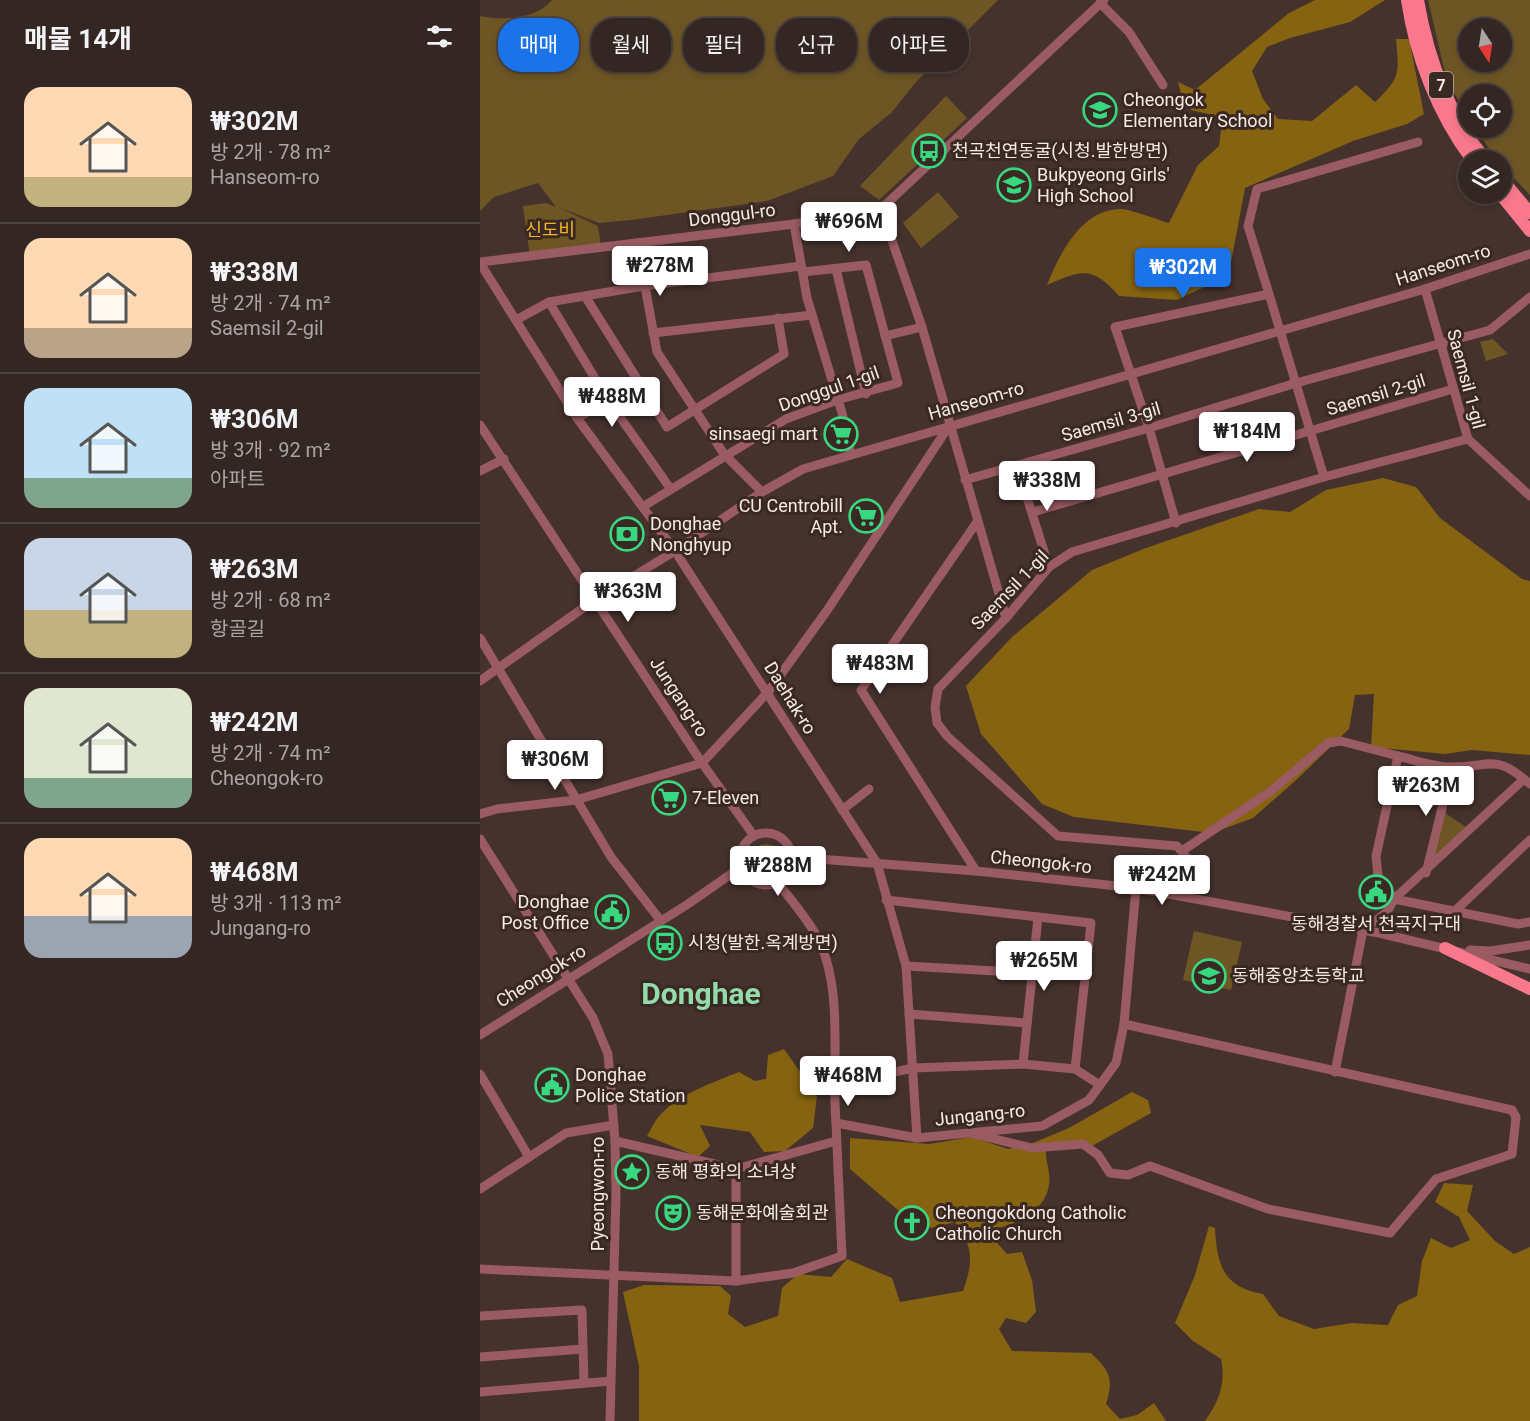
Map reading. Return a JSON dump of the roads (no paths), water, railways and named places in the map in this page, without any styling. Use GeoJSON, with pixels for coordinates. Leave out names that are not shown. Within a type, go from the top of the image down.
{"type":"FeatureCollection","features":[{"type":"Feature","properties":{"kind":"main road","name":"7"},"geometry":{"type":"LineString","coordinates":[[1407,0],[1431,86],[1464,150]]}},
{"type":"Feature","properties":{"kind":"main road","name":"7"},"geometry":{"type":"LineString","coordinates":[[1418,0],[1435,72],[1454,113],[1479,150]]}},
{"type":"Feature","properties":{"kind":"main road"},"geometry":{"type":"LineString","coordinates":[[1512,191],[1530,213]]}},
{"type":"Feature","properties":{"kind":"main road"},"geometry":{"type":"LineString","coordinates":[[1508,204],[1530,231]]}},
{"type":"Feature","properties":{"kind":"main road"},"geometry":{"type":"LineString","coordinates":[[1445,948],[1530,989]]}},
{"type":"Feature","properties":{"kind":"street"},"geometry":{"type":"LineString","coordinates":[[1006,618],[922,327],[881,209],[1102,2],[1128,32],[1163,85]]}},
{"type":"Feature","properties":{"kind":"street"},"geometry":{"type":"LineString","coordinates":[[1324,477],[1248,226],[1257,189],[1418,142]]}},
{"type":"Feature","properties":{"kind":"street","name":"Donggul-ro"},"geometry":{"type":"LineString","coordinates":[[480,262],[794,224],[881,209]]}},
{"type":"Feature","properties":{"kind":"street"},"geometry":{"type":"LineString","coordinates":[[794,224],[812,315],[851,455]]}},
{"type":"Feature","properties":{"kind":"street"},"geometry":{"type":"LineString","coordinates":[[637,243],[657,352],[724,454],[762,492]]}},
{"type":"Feature","properties":{"kind":"street","name":"Hanseom-ro"},"geometry":{"type":"LineString","coordinates":[[480,681],[596,599],[675,551],[762,492],[803,469],[1131,372],[1425,289],[1530,254]]}},
{"type":"Feature","properties":{"kind":"street","name":"Daehak-ro"},"geometry":{"type":"LineString","coordinates":[[480,262],[578,418],[675,551],[877,863],[906,966],[917,1138]]}},
{"type":"Feature","properties":{"kind":"street","name":"Donggul 1-gil"},"geometry":{"type":"LineString","coordinates":[[516,320],[549,302],[644,286],[802,269],[836,269],[866,265],[898,384],[837,400],[786,419],[724,454],[644,506]]}},
{"type":"Feature","properties":{"kind":"street"},"geometry":{"type":"LineString","coordinates":[[836,269],[866,394]]}},
{"type":"Feature","properties":{"kind":"street","name":"Saemsil 1-gil"},"geometry":{"type":"LineString","coordinates":[[1182,851],[1177,846],[1058,837],[948,737],[937,723],[934,707],[938,688],[1006,618],[1049,567],[1072,552],[1324,477],[1468,439],[1425,289]]}},
{"type":"Feature","properties":{"kind":"street"},"geometry":{"type":"LineString","coordinates":[[1176,522],[1149,428],[1115,327],[1269,294]]}},
{"type":"Feature","properties":{"kind":"street"},"geometry":{"type":"LineString","coordinates":[[585,296],[668,428],[694,409],[784,354],[778,318]]}},
{"type":"Feature","properties":{"kind":"street","name":"Saemsil 3-gil"},"geometry":{"type":"LineString","coordinates":[[965,480],[1149,428],[1296,383],[1490,330],[1530,297]]}},
{"type":"Feature","properties":{"kind":"street"},"geometry":{"type":"LineString","coordinates":[[549,302],[608,400],[670,488]]}},
{"type":"Feature","properties":{"kind":"street"},"geometry":{"type":"LineString","coordinates":[[653,333],[812,315]]}},
{"type":"Feature","properties":{"kind":"street"},"geometry":{"type":"LineString","coordinates":[[885,336],[922,327]]}},
{"type":"Feature","properties":{"kind":"street"},"geometry":{"type":"LineString","coordinates":[[578,418],[638,379]]}},
{"type":"Feature","properties":{"kind":"street","name":"Saemsil 2-gil"},"geometry":{"type":"LineString","coordinates":[[1033,512],[1453,389]]}},
{"type":"Feature","properties":{"kind":"street","name":"Jungang-ro"},"geometry":{"type":"LineString","coordinates":[[480,425],[702,763],[754,836]]}},
{"type":"Feature","properties":{"kind":"street"},"geometry":{"type":"LineString","coordinates":[[480,814],[497,809],[576,800],[702,763],[768,692],[826,612],[949,426]]}},
{"type":"Feature","properties":{"kind":"street"},"geometry":{"type":"LineString","coordinates":[[1468,439],[1530,496]]}},
{"type":"Feature","properties":{"kind":"street"},"geometry":{"type":"LineString","coordinates":[[480,471],[504,459]]}},
{"type":"Feature","properties":{"kind":"street"},"geometry":{"type":"LineString","coordinates":[[1017,466],[1049,567]]}},
{"type":"Feature","properties":{"kind":"street"},"geometry":{"type":"LineString","coordinates":[[976,871],[861,690],[977,522]]}},
{"type":"Feature","properties":{"kind":"street"},"geometry":{"type":"LineString","coordinates":[[480,638],[611,857],[661,921]]}},
{"type":"Feature","properties":{"kind":"street"},"geometry":{"type":"LineString","coordinates":[[1177,894],[1186,857],[1182,851],[1271,791],[1328,743],[1341,741],[1452,768],[1484,762],[1507,766],[1527,782],[1394,899],[1386,912],[1364,930],[1335,1072]]}},
{"type":"Feature","properties":{"kind":"street"},"geometry":{"type":"LineString","coordinates":[[1398,756],[1376,856],[1378,876],[1394,899],[1518,924],[1530,922]]}},
{"type":"Feature","properties":{"kind":"street"},"geometry":{"type":"LineString","coordinates":[[1425,873],[1452,768]]}},
{"type":"Feature","properties":{"kind":"street"},"geometry":{"type":"LineString","coordinates":[[842,810],[869,789]]}},
{"type":"Feature","properties":{"kind":"street"},"geometry":{"type":"LineString","coordinates":[[764,833],[780,836],[788,843],[792,857],[789,873],[778,883],[769,886],[754,883],[745,876],[741,867],[740,853],[744,844],[754,836],[764,833]]}},
{"type":"Feature","properties":{"kind":"street","name":"Pyeongwon-ro"},"geometry":{"type":"LineString","coordinates":[[480,839],[593,1018],[608,1054],[615,1141],[610,1421]]}},
{"type":"Feature","properties":{"kind":"street"},"geometry":{"type":"LineString","coordinates":[[1456,910],[1530,840]]}},
{"type":"Feature","properties":{"kind":"street","name":"Cheongok-ro"},"geometry":{"type":"LineString","coordinates":[[792,857],[976,871],[1177,894],[1364,930],[1530,969]]}},
{"type":"Feature","properties":{"kind":"street","name":"Cheongok-ro"},"geometry":{"type":"LineString","coordinates":[[480,1035],[661,921],[741,867]]}},
{"type":"Feature","properties":{"kind":"street"},"geometry":{"type":"LineString","coordinates":[[480,1269],[736,1281],[793,1273],[842,1256],[836,1123],[832,1086],[833,999],[828,967],[817,936],[778,883]]}},
{"type":"Feature","properties":{"kind":"street"},"geometry":{"type":"LineString","coordinates":[[832,1086],[913,1068],[1023,1064],[1075,1069],[1100,1085],[1116,1063],[1124,1024],[1136,888]]}},
{"type":"Feature","properties":{"kind":"street"},"geometry":{"type":"LineString","coordinates":[[886,900],[1091,923],[1075,1069]]}},
{"type":"Feature","properties":{"kind":"street"},"geometry":{"type":"LineString","coordinates":[[1023,1064],[1038,917]]}},
{"type":"Feature","properties":{"kind":"street"},"geometry":{"type":"LineString","coordinates":[[1445,948],[1491,951],[1530,945]]}},
{"type":"Feature","properties":{"kind":"street"},"geometry":{"type":"LineString","coordinates":[[906,966],[1032,973]]}},
{"type":"Feature","properties":{"kind":"street"},"geometry":{"type":"LineString","coordinates":[[909,1014],[1027,1023]]}},
{"type":"Feature","properties":{"kind":"street"},"geometry":{"type":"LineString","coordinates":[[970,1133],[1032,1148],[1083,1144],[1098,1155],[1110,1173],[1128,1175],[1150,1166],[1268,1209],[1390,1233],[1436,1179],[1512,1154],[1516,1116],[1512,1110],[1124,1024]]}},
{"type":"Feature","properties":{"kind":"street"},"geometry":{"type":"LineString","coordinates":[[480,1074],[529,1157]]}},
{"type":"Feature","properties":{"kind":"street","name":"Jungang-ro"},"geometry":{"type":"LineString","coordinates":[[836,1123],[917,1138],[1042,1125],[1089,1100],[1100,1085]]}},
{"type":"Feature","properties":{"kind":"street"},"geometry":{"type":"LineString","coordinates":[[480,1189],[566,1133],[614,1125]]}},
{"type":"Feature","properties":{"kind":"street"},"geometry":{"type":"LineString","coordinates":[[615,1141],[736,1169],[836,1141]]}},
{"type":"Feature","properties":{"kind":"street"},"geometry":{"type":"LineString","coordinates":[[736,1169],[736,1281]]}},
{"type":"Feature","properties":{"kind":"street"},"geometry":{"type":"LineString","coordinates":[[480,1316],[582,1310],[584,1383]]}},
{"type":"Feature","properties":{"kind":"street"},"geometry":{"type":"LineString","coordinates":[[480,1357],[583,1349]]}},
{"type":"Feature","properties":{"kind":"street"},"geometry":{"type":"LineString","coordinates":[[480,1392],[611,1381]]}},
{"type":"Feature","properties":{"kind":"place","name":"Cheongok Elementary School"},"geometry":{"type":"Point","coordinates":[1100,110]}},
{"type":"Feature","properties":{"kind":"place","name":"천곡천연동굴(시청.발한방면)"},"geometry":{"type":"Point","coordinates":[929,151]}},
{"type":"Feature","properties":{"kind":"place","name":"Bukpyeong Girls' High School"},"geometry":{"type":"Point","coordinates":[1014,185]}},
{"type":"Feature","properties":{"kind":"place","name":"sinsaegi mart"},"geometry":{"type":"Point","coordinates":[841,434]}},
{"type":"Feature","properties":{"kind":"place","name":"CU Centrobill Apt."},"geometry":{"type":"Point","coordinates":[866,516]}},
{"type":"Feature","properties":{"kind":"place","name":"Donghae Nonghyup"},"geometry":{"type":"Point","coordinates":[627,534]}},
{"type":"Feature","properties":{"kind":"place","name":"7-Eleven"},"geometry":{"type":"Point","coordinates":[669,798]}},
{"type":"Feature","properties":{"kind":"place","name":"동해경찰서 천곡지구대"},"geometry":{"type":"Point","coordinates":[1376,892]}},
{"type":"Feature","properties":{"kind":"place","name":"Donghae Post Office"},"geometry":{"type":"Point","coordinates":[612,912]}},
{"type":"Feature","properties":{"kind":"place","name":"시청(발한.옥계방면)"},"geometry":{"type":"Point","coordinates":[665,943]}},
{"type":"Feature","properties":{"kind":"place","name":"동해중앙초등학교"},"geometry":{"type":"Point","coordinates":[1209,976]}},
{"type":"Feature","properties":{"kind":"place","name":"Donghae Police Station"},"geometry":{"type":"Point","coordinates":[552,1085]}},
{"type":"Feature","properties":{"kind":"place","name":"동해 평화의 소녀상"},"geometry":{"type":"Point","coordinates":[632,1172]}},
{"type":"Feature","properties":{"kind":"place","name":"동해문화예술회관"},"geometry":{"type":"Point","coordinates":[673,1213]}},
{"type":"Feature","properties":{"kind":"place","name":"Cheongokdong Catholic Catholic Church"},"geometry":{"type":"Point","coordinates":[912,1223]}},
{"type":"Feature","properties":{"kind":"district","name":"Donghae"},"geometry":{"type":"Point","coordinates":[701,994]}},
{"type":"Feature","properties":{"kind":"park label","name":"신도비"},"geometry":{"type":"Point","coordinates":[550,230]}}]}
